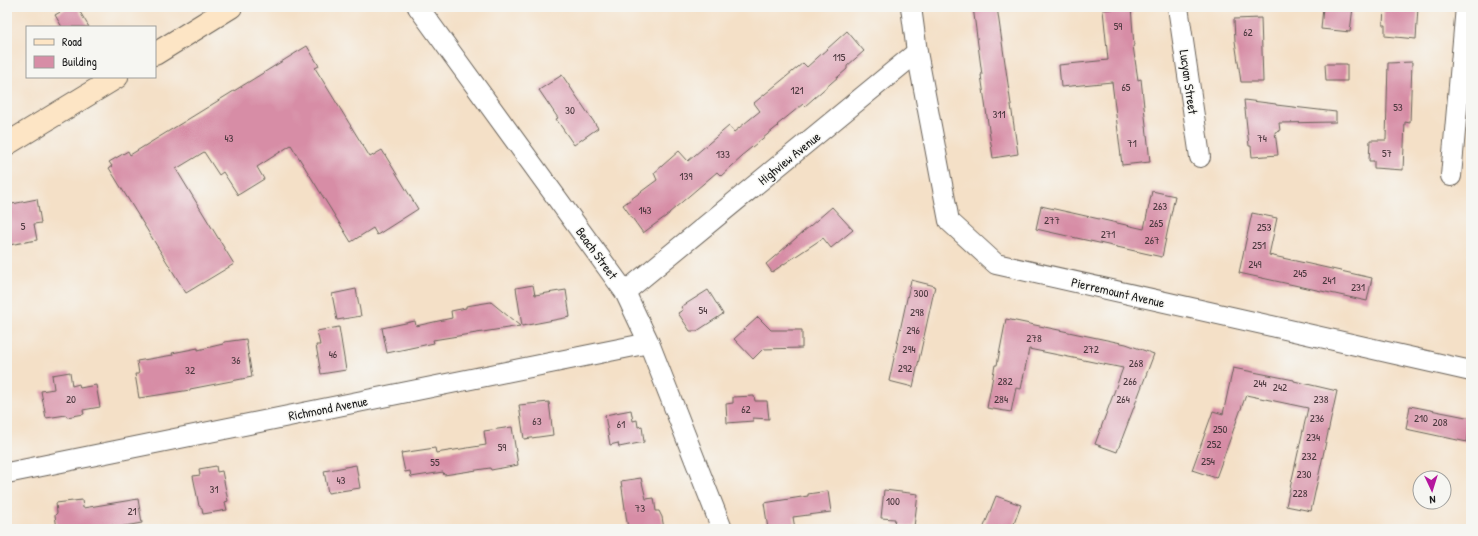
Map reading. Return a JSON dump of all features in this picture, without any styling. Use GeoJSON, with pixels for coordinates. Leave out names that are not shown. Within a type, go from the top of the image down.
{"type":"FeatureCollection","features":[{"type":"Feature","properties":{"kind":"street"},"geometry":{"type":"LineString","coordinates":[[156,53],[231,7]]}},
{"type":"Feature","properties":{"kind":"street","name":"Beach Street"},"geometry":{"type":"LineString","coordinates":[[418,7],[625,292],[649,343],[722,529]]}},
{"type":"Feature","properties":{"kind":"street"},"geometry":{"type":"LineString","coordinates":[[911,7],[917,52]]}},
{"type":"Feature","properties":{"kind":"street","name":"Lucyan Street"},"geometry":{"type":"LineString","coordinates":[[1178,7],[1200,157]]}},
{"type":"Feature","properties":{"kind":"street"},"geometry":{"type":"LineString","coordinates":[[1451,176],[1466,7]]}},
{"type":"Feature","properties":{"kind":"street","name":"Highview Avenue"},"geometry":{"type":"LineString","coordinates":[[625,292],[917,52]]}},
{"type":"Feature","properties":{"kind":"street","name":"Pierremount Avenue"},"geometry":{"type":"LineString","coordinates":[[917,52],[949,221],[996,264],[1471,371]]}},
{"type":"Feature","properties":{"kind":"street"},"geometry":{"type":"LineString","coordinates":[[7,144],[115,78]]}},
{"type":"Feature","properties":{"kind":"street","name":"Richmond Avenue"},"geometry":{"type":"LineString","coordinates":[[7,473],[649,343]]}},
{"type":"Feature","properties":{"kind":"building"},"geometry":{"type":"Polygon","coordinates":[[[69,7],[77,7],[88,26],[61,26],[55,15],[69,7]]]}},
{"type":"Feature","properties":{"kind":"building"},"geometry":{"type":"Polygon","coordinates":[[[973,7],[997,7],[1018,154],[993,158],[973,7]]]}},
{"type":"Feature","properties":{"kind":"building"},"geometry":{"type":"Polygon","coordinates":[[[1131,7],[1133,46],[1138,80],[1141,79],[1150,162],[1122,165],[1112,82],[1061,87],[1059,65],[1108,60],[1103,10],[1131,7]]]}},
{"type":"Feature","properties":{"kind":"building"},"geometry":{"type":"Polygon","coordinates":[[[1323,7],[1353,7],[1350,32],[1321,29],[1323,7]]]}},
{"type":"Feature","properties":{"kind":"building"},"geometry":{"type":"Polygon","coordinates":[[[1384,7],[1418,7],[1416,39],[1385,36],[1385,25],[1383,25],[1384,7]]]}},
{"type":"Feature","properties":{"kind":"building"},"geometry":{"type":"Polygon","coordinates":[[[1261,18],[1263,82],[1241,82],[1235,41],[1234,19],[1261,18]]]}},
{"type":"Feature","properties":{"kind":"building"},"geometry":{"type":"Polygon","coordinates":[[[847,31],[864,51],[847,66],[847,69],[805,106],[803,104],[777,125],[778,126],[741,156],[742,157],[721,176],[717,172],[669,214],[643,233],[623,205],[657,180],[654,173],[679,151],[688,161],[729,126],[734,132],[760,111],[754,103],[803,63],[807,67],[847,31]]]}},
{"type":"Feature","properties":{"kind":"building"},"geometry":{"type":"Polygon","coordinates":[[[307,46],[319,66],[315,68],[370,157],[382,150],[418,209],[377,235],[373,228],[351,242],[291,145],[257,167],[264,179],[238,195],[223,172],[219,175],[204,152],[176,169],[234,264],[186,293],[109,168],[112,166],[109,162],[128,151],[130,155],[307,46]]]}},
{"type":"Feature","properties":{"kind":"building"},"geometry":{"type":"Polygon","coordinates":[[[1412,62],[1410,123],[1405,122],[1403,170],[1374,168],[1374,161],[1369,161],[1370,140],[1386,140],[1388,63],[1412,62]]]}},
{"type":"Feature","properties":{"kind":"building"},"geometry":{"type":"Polygon","coordinates":[[[1325,64],[1347,64],[1347,81],[1326,81],[1325,64]]]}},
{"type":"Feature","properties":{"kind":"building"},"geometry":{"type":"Polygon","coordinates":[[[562,75],[598,128],[574,145],[556,119],[558,118],[539,90],[562,75]]]}},
{"type":"Feature","properties":{"kind":"building"},"geometry":{"type":"Polygon","coordinates":[[[1244,100],[1336,112],[1336,122],[1279,123],[1280,131],[1275,132],[1278,155],[1252,157],[1251,146],[1249,146],[1244,100]]]}},
{"type":"Feature","properties":{"kind":"building"},"geometry":{"type":"Polygon","coordinates":[[[1152,191],[1175,196],[1162,257],[1036,229],[1041,206],[1144,229],[1152,191]]]}},
{"type":"Feature","properties":{"kind":"building"},"geometry":{"type":"Polygon","coordinates":[[[37,199],[41,223],[34,224],[37,240],[9,245],[7,235],[7,205],[37,199]]]}},
{"type":"Feature","properties":{"kind":"building"},"geometry":{"type":"Polygon","coordinates":[[[832,207],[853,230],[831,248],[823,238],[772,272],[766,264],[832,207]]]}},
{"type":"Feature","properties":{"kind":"building"},"geometry":{"type":"Polygon","coordinates":[[[1252,213],[1277,218],[1269,255],[1372,278],[1367,301],[1239,273],[1252,213]]]}},
{"type":"Feature","properties":{"kind":"building"},"geometry":{"type":"Polygon","coordinates":[[[911,280],[935,286],[913,387],[889,381],[911,280]]]}},
{"type":"Feature","properties":{"kind":"building"},"geometry":{"type":"Polygon","coordinates":[[[533,285],[535,295],[566,290],[570,317],[522,326],[516,288],[533,285]]]}},
{"type":"Feature","properties":{"kind":"building"},"geometry":{"type":"Polygon","coordinates":[[[356,289],[361,316],[337,320],[332,294],[356,289]]]}},
{"type":"Feature","properties":{"kind":"building"},"geometry":{"type":"Polygon","coordinates":[[[708,290],[723,314],[697,331],[690,331],[678,313],[683,310],[681,307],[708,290]]]}},
{"type":"Feature","properties":{"kind":"building"},"geometry":{"type":"Polygon","coordinates":[[[491,302],[520,326],[433,340],[434,343],[387,353],[382,328],[415,321],[416,326],[452,318],[451,311],[466,308],[466,306],[491,302]]]}},
{"type":"Feature","properties":{"kind":"building"},"geometry":{"type":"Polygon","coordinates":[[[758,317],[771,330],[802,330],[802,348],[763,349],[753,359],[734,339],[758,317]]]}},
{"type":"Feature","properties":{"kind":"building"},"geometry":{"type":"Polygon","coordinates":[[[1006,319],[1126,344],[1154,354],[1117,452],[1095,444],[1123,368],[1029,349],[1021,389],[1016,388],[1011,412],[987,408],[1006,319]]]}},
{"type":"Feature","properties":{"kind":"building"},"geometry":{"type":"Polygon","coordinates":[[[339,327],[346,370],[321,374],[316,345],[320,345],[317,331],[339,327]]]}},
{"type":"Feature","properties":{"kind":"building"},"geometry":{"type":"Polygon","coordinates":[[[246,339],[252,377],[190,390],[139,398],[135,374],[139,374],[137,361],[173,355],[172,353],[198,348],[198,350],[223,344],[224,342],[246,339]]]}},
{"type":"Feature","properties":{"kind":"building"},"geometry":{"type":"Polygon","coordinates":[[[1233,368],[1294,380],[1337,391],[1311,511],[1286,506],[1308,408],[1246,395],[1216,478],[1192,470],[1213,411],[1223,414],[1233,368]]]}},
{"type":"Feature","properties":{"kind":"building"},"geometry":{"type":"Polygon","coordinates":[[[70,372],[72,386],[79,384],[80,388],[96,385],[100,407],[83,410],[84,414],[67,417],[66,415],[46,418],[41,391],[54,389],[52,375],[70,372]]]}},
{"type":"Feature","properties":{"kind":"building"},"geometry":{"type":"Polygon","coordinates":[[[754,396],[755,401],[767,401],[769,419],[753,418],[753,421],[727,423],[726,404],[733,403],[733,397],[754,396]]]}},
{"type":"Feature","properties":{"kind":"building"},"geometry":{"type":"Polygon","coordinates":[[[549,402],[553,435],[524,439],[519,405],[549,402]]]}},
{"type":"Feature","properties":{"kind":"building"},"geometry":{"type":"Polygon","coordinates":[[[1410,406],[1471,418],[1467,442],[1406,429],[1410,406]]]}},
{"type":"Feature","properties":{"kind":"building"},"geometry":{"type":"Polygon","coordinates":[[[631,410],[633,421],[637,420],[638,427],[642,426],[644,442],[619,447],[618,443],[610,445],[605,415],[631,410]]]}},
{"type":"Feature","properties":{"kind":"building"},"geometry":{"type":"Polygon","coordinates":[[[512,427],[518,465],[491,470],[490,468],[444,475],[443,472],[411,477],[410,471],[405,472],[401,453],[435,448],[436,453],[486,445],[484,431],[512,427]]]}},
{"type":"Feature","properties":{"kind":"building"},"geometry":{"type":"Polygon","coordinates":[[[356,465],[360,488],[328,493],[324,471],[356,465]]]}},
{"type":"Feature","properties":{"kind":"building"},"geometry":{"type":"Polygon","coordinates":[[[216,466],[217,472],[222,471],[228,501],[225,502],[227,510],[203,514],[202,508],[199,506],[193,476],[200,475],[199,469],[216,466]]]}},
{"type":"Feature","properties":{"kind":"building"},"geometry":{"type":"Polygon","coordinates":[[[641,478],[646,499],[654,498],[656,511],[659,511],[662,517],[664,529],[628,529],[621,481],[641,478]]]}},
{"type":"Feature","properties":{"kind":"building"},"geometry":{"type":"Polygon","coordinates":[[[884,490],[918,494],[914,527],[894,524],[895,519],[881,518],[884,490]]]}},
{"type":"Feature","properties":{"kind":"building"},"geometry":{"type":"Polygon","coordinates":[[[828,491],[831,512],[793,517],[795,529],[768,529],[764,503],[808,496],[808,494],[828,491]]]}},
{"type":"Feature","properties":{"kind":"building"},"geometry":{"type":"Polygon","coordinates":[[[996,496],[1021,505],[1012,529],[983,529],[996,496]]]}},
{"type":"Feature","properties":{"kind":"building"},"geometry":{"type":"Polygon","coordinates":[[[138,499],[142,523],[113,528],[113,525],[88,529],[57,529],[55,515],[57,513],[56,503],[82,500],[83,508],[138,499]]]}}]}
